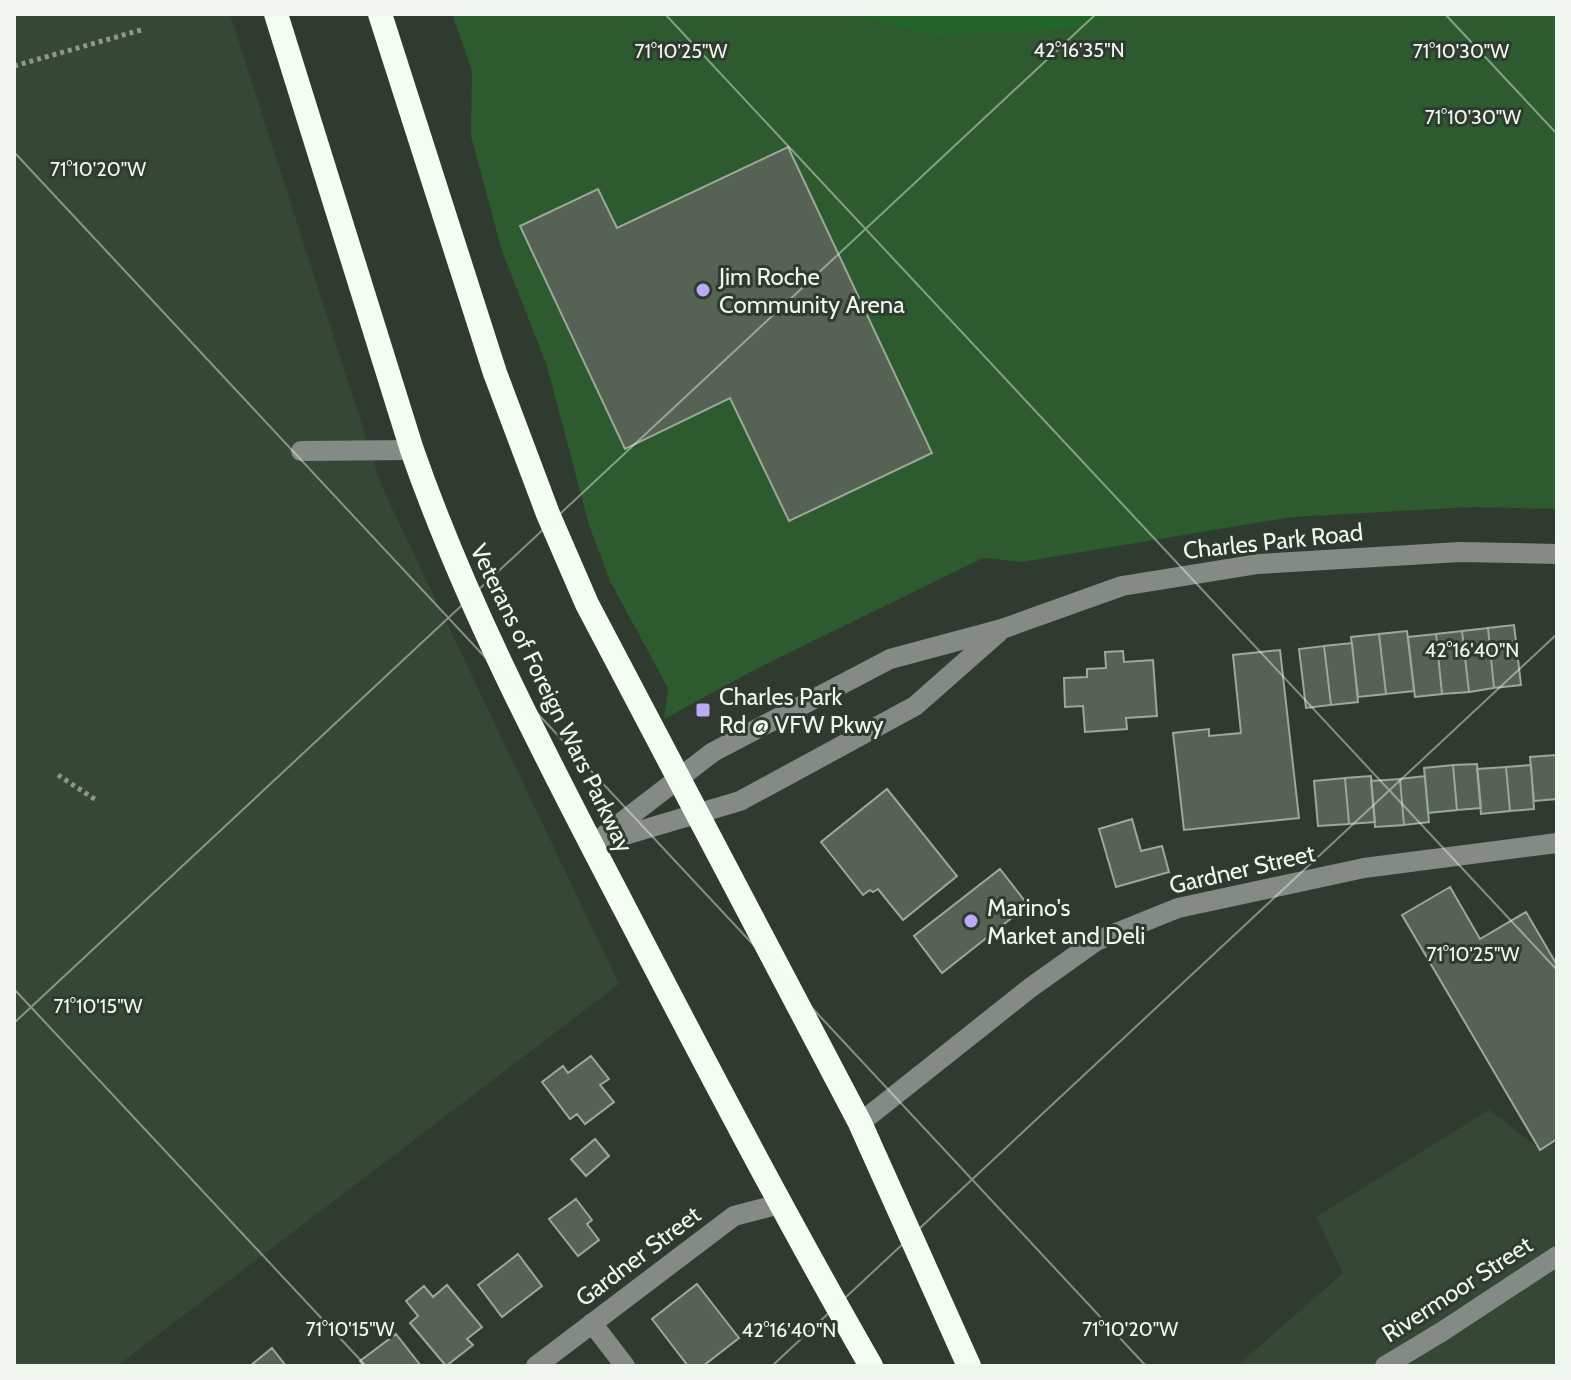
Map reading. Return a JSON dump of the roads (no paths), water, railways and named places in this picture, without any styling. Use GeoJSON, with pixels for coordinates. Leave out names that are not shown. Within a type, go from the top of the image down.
{"type":"FeatureCollection","features":[{"type":"Feature","properties":{"kind":"highway","name":"Veterans of Foreign Wars Parkway"},"geometry":{"type":"LineString","coordinates":[[276,14],[412,450],[445,539],[492,648],[780,1204],[871,1366]]}},
{"type":"Feature","properties":{"kind":"highway"},"geometry":{"type":"LineString","coordinates":[[380,14],[467,291],[515,430],[587,604],[860,1123],[969,1366]]}},
{"type":"Feature","properties":{"kind":"street"},"geometry":{"type":"LineString","coordinates":[[301,451],[412,450]]}},
{"type":"Feature","properties":{"kind":"street","name":"Charles Park Road"},"geometry":{"type":"LineString","coordinates":[[592,845],[713,752],[890,659],[1002,629],[1122,586],[1258,564],[1460,552],[1557,554]]}},
{"type":"Feature","properties":{"kind":"street","name":"Charles Park Road"},"geometry":{"type":"LineString","coordinates":[[592,845],[740,801],[915,706],[1002,629]]}},
{"type":"Feature","properties":{"kind":"street","name":"Gardner Street"},"geometry":{"type":"LineString","coordinates":[[860,1123],[1018,997],[1096,941],[1164,913],[1364,868],[1557,843]]}},
{"type":"Feature","properties":{"kind":"street","name":"Gardner Street"},"geometry":{"type":"LineString","coordinates":[[536,1366],[734,1216],[780,1204]]}},
{"type":"Feature","properties":{"kind":"street","name":"Rivermoor Street"},"geometry":{"type":"LineString","coordinates":[[1385,1366],[1557,1256]]}},
{"type":"Feature","properties":{"kind":"street"},"geometry":{"type":"LineString","coordinates":[[592,1323],[625,1366]]}},
{"type":"Feature","properties":{"kind":"place","name":"Jim Roche Community Arena"},"geometry":{"type":"Point","coordinates":[703,290]}},
{"type":"Feature","properties":{"kind":"place","name":"Charles Park Rd @ VFW Pkwy"},"geometry":{"type":"Point","coordinates":[703,710]}},
{"type":"Feature","properties":{"kind":"place","name":"Marino's Market and Deli"},"geometry":{"type":"Point","coordinates":[971,921]}}]}
